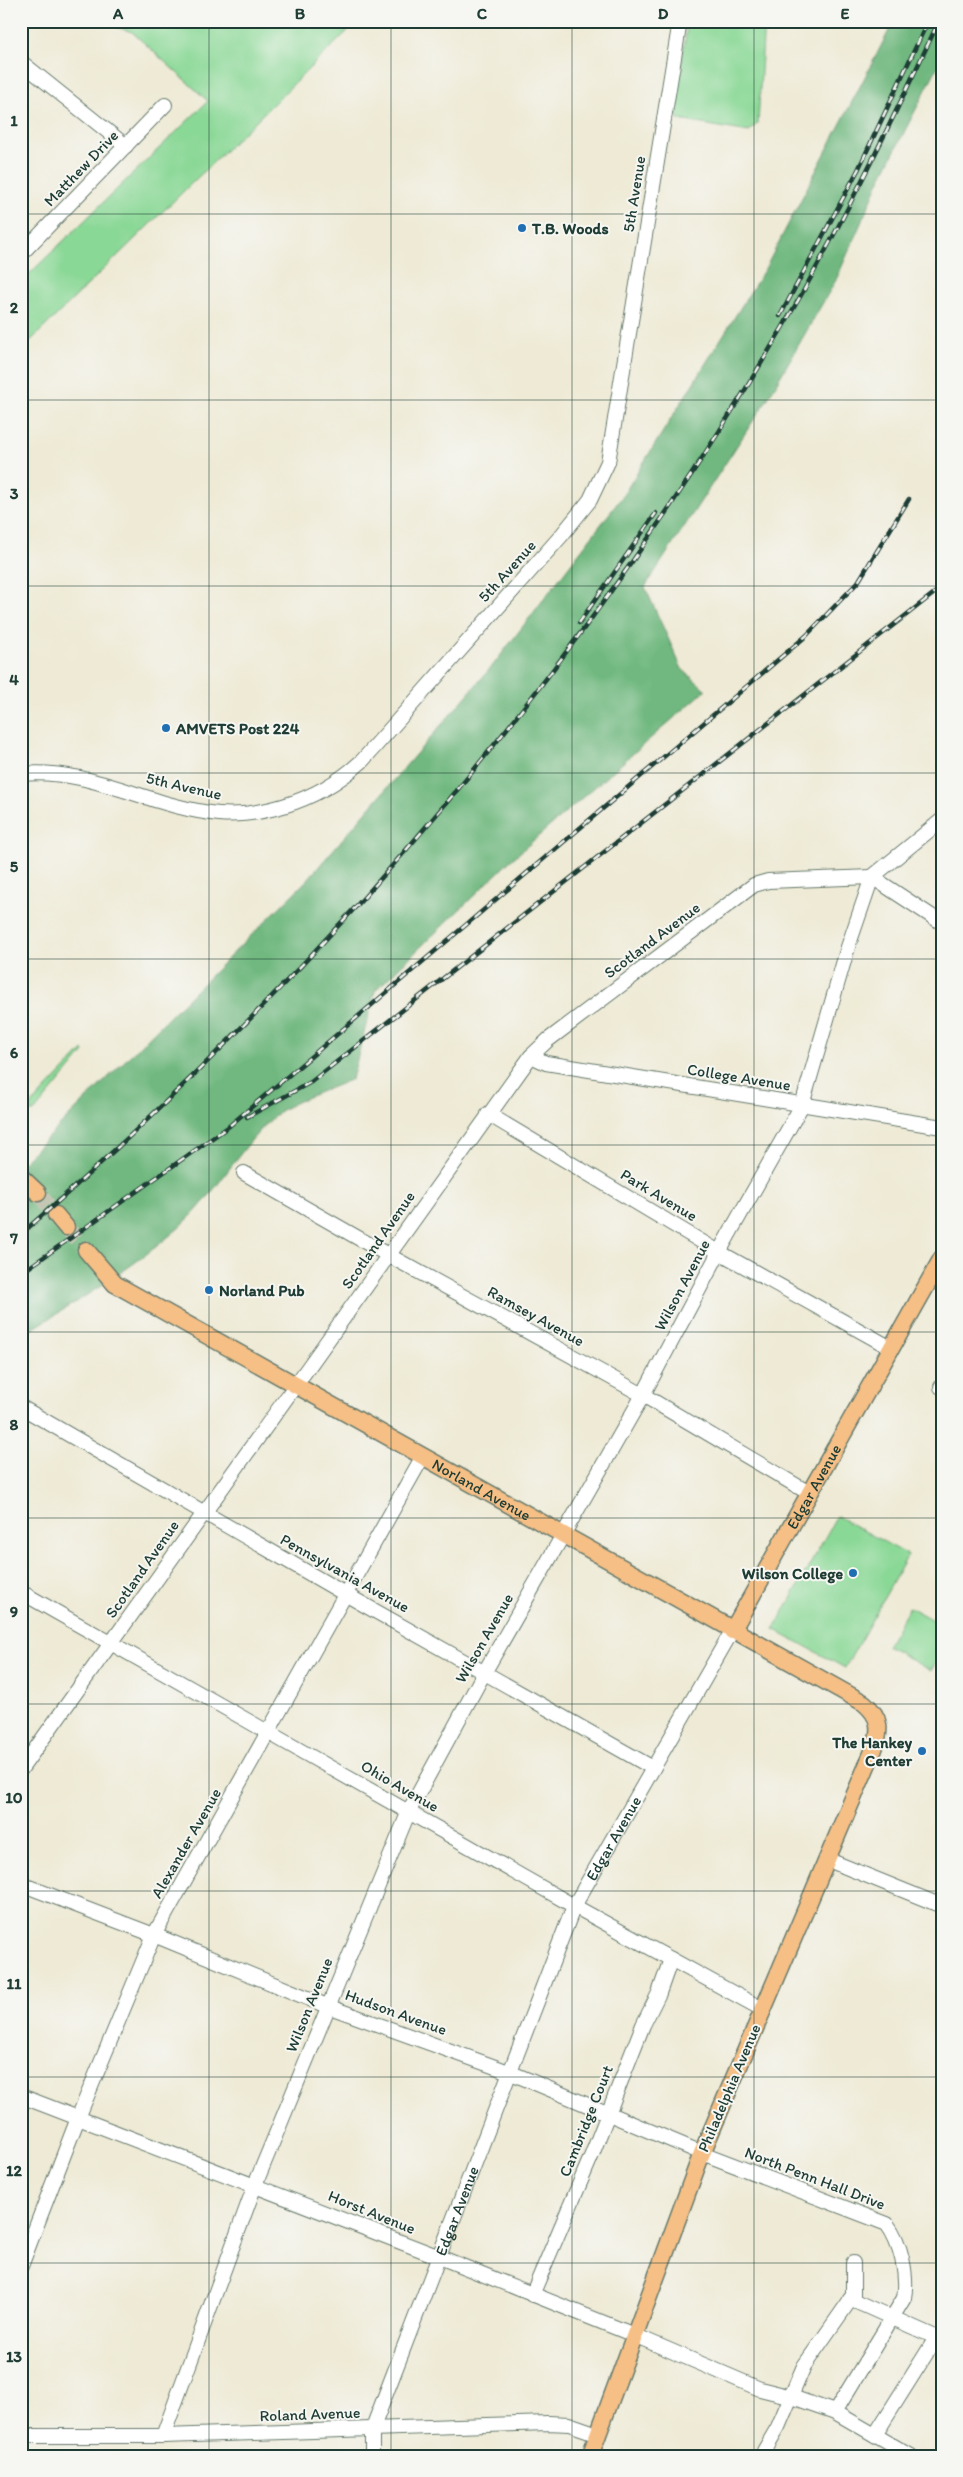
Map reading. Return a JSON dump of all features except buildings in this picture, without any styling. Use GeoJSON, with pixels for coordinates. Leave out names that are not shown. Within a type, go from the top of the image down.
{"type":"FeatureCollection","features":[{"type":"Feature","properties":{"kind":"main road"},"geometry":{"type":"LineString","coordinates":[[21,1177],[38,1193]]}},
{"type":"Feature","properties":{"kind":"main road","name":"Norland Avenue"},"geometry":{"type":"LineString","coordinates":[[86,1250],[115,1284],[732,1631],[864,1703],[874,1713],[879,1725]]}},
{"type":"Feature","properties":{"kind":"main road","name":"Edgar Avenue"},"geometry":{"type":"LineString","coordinates":[[732,1631],[942,1258]]}},
{"type":"Feature","properties":{"kind":"main road","name":"Philadelphia Avenue"},"geometry":{"type":"LineString","coordinates":[[590,2456],[702,2153],[874,1749],[879,1725]]}},
{"type":"Feature","properties":{"kind":"street","name":"5th Avenue"},"geometry":{"type":"LineString","coordinates":[[21,774],[47,772],[78,776],[197,811],[219,814],[267,810],[310,797],[327,788],[362,761],[561,536],[590,500],[608,462],[680,21]]}},
{"type":"Feature","properties":{"kind":"street"},"geometry":{"type":"LineString","coordinates":[[21,62],[126,146]]}},
{"type":"Feature","properties":{"kind":"street","name":"Matthew Drive"},"geometry":{"type":"LineString","coordinates":[[21,250],[24,251],[165,105]]}},
{"type":"Feature","properties":{"kind":"street"},"geometry":{"type":"LineString","coordinates":[[942,820],[872,877],[942,923]]}},
{"type":"Feature","properties":{"kind":"street","name":"Scotland Avenue"},"geometry":{"type":"LineString","coordinates":[[21,1769],[296,1386],[488,1114],[532,1056],[548,1040],[754,885],[768,881],[872,877]]}},
{"type":"Feature","properties":{"kind":"street","name":"Wilson Avenue"},"geometry":{"type":"LineString","coordinates":[[163,2436],[255,2185],[327,2006],[409,1811],[484,1673],[643,1395],[719,1252],[802,1105],[848,947],[872,877]]}},
{"type":"Feature","properties":{"kind":"street","name":"College Avenue"},"geometry":{"type":"LineString","coordinates":[[532,1056],[546,1063],[942,1127]]}},
{"type":"Feature","properties":{"kind":"street","name":"Park Avenue"},"geometry":{"type":"LineString","coordinates":[[488,1114],[719,1252],[891,1348]]}},
{"type":"Feature","properties":{"kind":"street","name":"Ramsey Avenue"},"geometry":{"type":"LineString","coordinates":[[244,1173],[388,1255],[643,1395],[810,1493]]}},
{"type":"Feature","properties":{"kind":"street","name":"Pennsylvania Avenue"},"geometry":{"type":"LineString","coordinates":[[21,1407],[345,1594],[654,1768]]}},
{"type":"Feature","properties":{"kind":"street","name":"Alexander Avenue"},"geometry":{"type":"LineString","coordinates":[[23,2258],[154,1934],[423,1456]]}},
{"type":"Feature","properties":{"kind":"street","name":"Ohio Avenue"},"geometry":{"type":"LineString","coordinates":[[21,1592],[574,1906],[762,2009]]}},
{"type":"Feature","properties":{"kind":"street","name":"Edgar Avenue"},"geometry":{"type":"LineString","coordinates":[[372,2456],[372,2430],[437,2256],[574,1906],[732,1631]]}},
{"type":"Feature","properties":{"kind":"street"},"geometry":{"type":"LineString","coordinates":[[826,1859],[942,1906]]}},
{"type":"Feature","properties":{"kind":"street","name":"Hudson Avenue"},"geometry":{"type":"LineString","coordinates":[[21,1884],[154,1934],[327,2006],[509,2072],[702,2153]]}},
{"type":"Feature","properties":{"kind":"street","name":"Cambridge Court"},"geometry":{"type":"LineString","coordinates":[[532,2294],[591,2157],[607,2113],[659,1993],[671,1959]]}},
{"type":"Feature","properties":{"kind":"street","name":"Horst Avenue"},"geometry":{"type":"LineString","coordinates":[[21,2096],[437,2256],[634,2335],[760,2389],[792,2397],[835,2412],[911,2456]]}},
{"type":"Feature","properties":{"kind":"street","name":"North Penn Hall Drive"},"geometry":{"type":"LineString","coordinates":[[702,2153],[887,2224],[892,2232],[906,2277],[904,2298],[835,2412]]}},
{"type":"Feature","properties":{"kind":"street"},"geometry":{"type":"LineString","coordinates":[[764,2456],[792,2397],[804,2366],[852,2296],[853,2264]]}},
{"type":"Feature","properties":{"kind":"street"},"geometry":{"type":"LineString","coordinates":[[850,2299],[939,2339],[875,2435]]}},
{"type":"Feature","properties":{"kind":"street","name":"Roland Avenue"},"geometry":{"type":"LineString","coordinates":[[21,2436],[163,2436],[548,2423],[569,2424],[598,2434]]}},
{"type":"Feature","properties":{"kind":"green space"},"geometry":{"type":"Polygon","coordinates":[[[98,21],[358,21],[21,350],[21,282],[208,101],[132,32],[98,21]]]}},
{"type":"Feature","properties":{"kind":"green space"},"geometry":{"type":"Polygon","coordinates":[[[688,21],[764,21],[758,123],[749,132],[679,120],[674,110],[688,21]]]}},
{"type":"Feature","properties":{"kind":"green space"},"geometry":{"type":"Polygon","coordinates":[[[894,21],[942,21],[942,58],[879,182],[836,280],[768,398],[645,587],[682,669],[706,690],[510,861],[375,991],[352,1079],[303,1099],[279,1112],[252,1139],[194,1214],[180,1227],[123,1271],[21,1336],[21,1164],[308,879],[494,664],[622,497],[766,267],[894,21]]]}},
{"type":"Feature","properties":{"kind":"green space"},"geometry":{"type":"Polygon","coordinates":[[[83,1050],[84,1052],[34,1112],[28,1112],[27,1109],[83,1050]]]}},
{"type":"Feature","properties":{"kind":"green space"},"geometry":{"type":"Polygon","coordinates":[[[837,1516],[908,1555],[845,1668],[774,1629],[837,1516]]]}},
{"type":"Feature","properties":{"kind":"green space"},"geometry":{"type":"Polygon","coordinates":[[[909,1607],[942,1625],[942,1651],[931,1671],[887,1646],[909,1607]]]}},
{"type":"Feature","properties":{"kind":"tunnel"},"geometry":{"type":"LineString","coordinates":[[38,1193],[56,1215]]}},
{"type":"Feature","properties":{"kind":"tunnel"},"geometry":{"type":"LineString","coordinates":[[66,1227],[86,1250]]}},
{"type":"Feature","properties":{"kind":"railway"},"geometry":{"type":"LineString","coordinates":[[780,316],[858,170],[928,21]]}},
{"type":"Feature","properties":{"kind":"railway"},"geometry":{"type":"LineString","coordinates":[[21,1234],[135,1131],[246,1023],[352,911],[453,795],[549,675],[640,550],[725,422],[804,290],[857,190],[939,21]]}},
{"type":"Feature","properties":{"kind":"railway"},"geometry":{"type":"LineString","coordinates":[[21,1273],[228,1127],[806,636],[858,582],[909,499]]}},
{"type":"Feature","properties":{"kind":"railway"},"geometry":{"type":"LineString","coordinates":[[579,623],[656,513]]}},
{"type":"Feature","properties":{"kind":"railway"},"geometry":{"type":"LineString","coordinates":[[247,1117],[311,1082],[942,587]]}},
{"type":"Feature","properties":{"kind":"place","name":"T.B. Woods"},"geometry":{"type":"Point","coordinates":[522,228]}},
{"type":"Feature","properties":{"kind":"place","name":"AMVETS Post 224"},"geometry":{"type":"Point","coordinates":[166,728]}},
{"type":"Feature","properties":{"kind":"place","name":"Norland Pub"},"geometry":{"type":"Point","coordinates":[209,1290]}},
{"type":"Feature","properties":{"kind":"place","name":"Wilson College"},"geometry":{"type":"Point","coordinates":[853,1573]}},
{"type":"Feature","properties":{"kind":"place","name":"The Hankey Center"},"geometry":{"type":"Point","coordinates":[922,1751]}}]}
